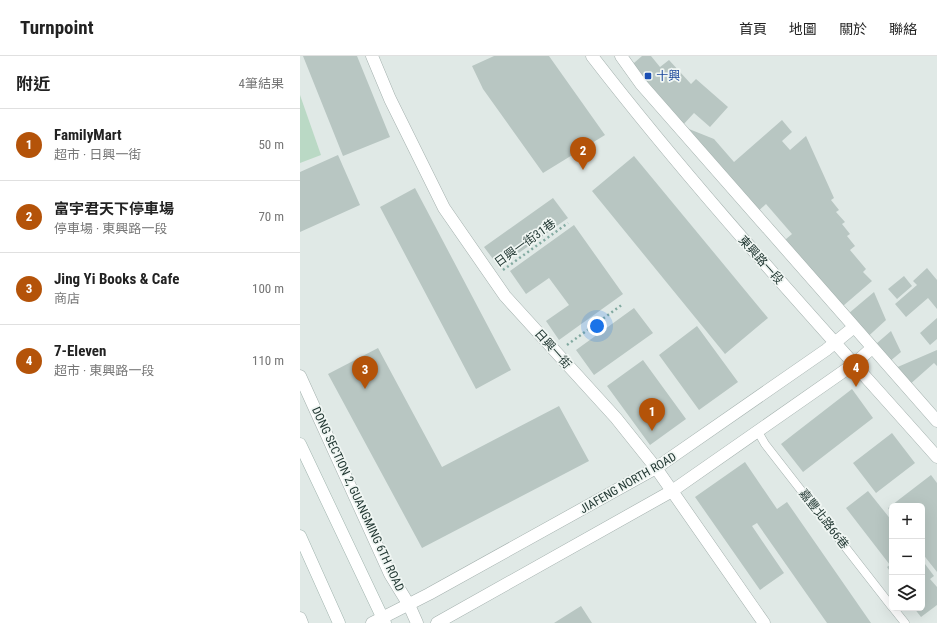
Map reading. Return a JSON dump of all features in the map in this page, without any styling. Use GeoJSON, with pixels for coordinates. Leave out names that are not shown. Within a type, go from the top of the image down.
{"type":"FeatureCollection","features":[{"type":"Feature","properties":{"kind":"street","name":"日興一街"},"geometry":{"type":"LineString","coordinates":[[372,56],[390,99],[444,208],[505,296],[616,418],[656,468],[764,623]]}},
{"type":"Feature","properties":{"kind":"street","name":"東興路一段"},"geometry":{"type":"LineString","coordinates":[[592,56],[630,105],[740,237],[937,457]]}},
{"type":"Feature","properties":{"kind":"street"},"geometry":{"type":"LineString","coordinates":[[621,56],[641,84],[937,421]]}},
{"type":"Feature","properties":{"kind":"street","name":"JIAFENG NORTH ROAD"},"geometry":{"type":"LineString","coordinates":[[380,621],[656,468],[854,327]]}},
{"type":"Feature","properties":{"kind":"street"},"geometry":{"type":"LineString","coordinates":[[437,623],[672,491],[757,430],[854,364],[872,348]]}},
{"type":"Feature","properties":{"kind":"street","name":"DONG SECTION 2, GUANGMING 6TH ROAD"},"geometry":{"type":"LineString","coordinates":[[300,376],[390,574],[409,605],[417,623]]}},
{"type":"Feature","properties":{"kind":"street"},"geometry":{"type":"LineString","coordinates":[[300,444],[380,621]]}},
{"type":"Feature","properties":{"kind":"street"},"geometry":{"type":"LineString","coordinates":[[300,536],[339,623]]}},
{"type":"Feature","properties":{"kind":"street"},"geometry":{"type":"LineString","coordinates":[[300,618],[302,623]]}},
{"type":"Feature","properties":{"kind":"lane","name":"嘉豐北路66巷"},"geometry":{"type":"LineString","coordinates":[[757,430],[765,444],[889,603]]}},
{"type":"Feature","properties":{"kind":"lane","name":"嘉豐北路66巷"},"geometry":{"type":"LineString","coordinates":[[895,611],[905,623]]}},
{"type":"Feature","properties":{"kind":"path","name":"日興一街31巷"},"geometry":{"type":"LineString","coordinates":[[492,277],[568,223]]}},
{"type":"Feature","properties":{"kind":"path"},"geometry":{"type":"LineString","coordinates":[[556,353],[623,304]]}},
{"type":"Feature","properties":{"kind":"green space"},"geometry":{"type":"Polygon","coordinates":[[[300,95],[321,155],[300,163],[300,95]]]}},
{"type":"Feature","properties":{"kind":"building"},"geometry":{"type":"Polygon","coordinates":[[[303,56],[357,56],[390,137],[343,156],[303,56]]]}},
{"type":"Feature","properties":{"kind":"building"},"geometry":{"type":"Polygon","coordinates":[[[494,56],[549,56],[605,135],[543,173],[483,89],[472,66],[494,56]]]}},
{"type":"Feature","properties":{"kind":"building"},"geometry":{"type":"Polygon","coordinates":[[[642,56],[651,56],[660,67],[669,60],[691,84],[696,79],[728,107],[710,127],[694,113],[682,126],[627,69],[642,56]]]}},
{"type":"Feature","properties":{"kind":"building"},"geometry":{"type":"Polygon","coordinates":[[[782,120],[792,132],[782,141],[790,150],[806,136],[834,198],[831,200],[839,210],[836,212],[845,222],[842,224],[850,234],[847,236],[855,246],[850,250],[866,269],[863,272],[872,281],[836,312],[779,245],[792,234],[766,204],[753,216],[684,127],[714,139],[734,162],[782,120]]]}},
{"type":"Feature","properties":{"kind":"building"},"geometry":{"type":"Polygon","coordinates":[[[338,155],[360,205],[300,232],[300,172],[338,155]]]}},
{"type":"Feature","properties":{"kind":"building"},"geometry":{"type":"Polygon","coordinates":[[[634,156],[768,318],[725,354],[592,191],[634,156]]]}},
{"type":"Feature","properties":{"kind":"building"},"geometry":{"type":"Polygon","coordinates":[[[415,188],[511,370],[476,389],[380,207],[415,188]]]}},
{"type":"Feature","properties":{"kind":"building"},"geometry":{"type":"Polygon","coordinates":[[[553,198],[568,218],[499,267],[484,247],[553,198]]]}},
{"type":"Feature","properties":{"kind":"building"},"geometry":{"type":"Polygon","coordinates":[[[574,225],[623,294],[559,340],[546,321],[569,305],[549,278],[526,294],[510,271],[574,225]]]}},
{"type":"Feature","properties":{"kind":"building"},"geometry":{"type":"Polygon","coordinates":[[[927,268],[937,280],[937,309],[928,298],[906,317],[895,304],[917,285],[913,281],[927,268]]]}},
{"type":"Feature","properties":{"kind":"building"},"geometry":{"type":"Polygon","coordinates":[[[904,276],[912,286],[897,299],[888,289],[904,276]]]}},
{"type":"Feature","properties":{"kind":"building"},"geometry":{"type":"Polygon","coordinates":[[[874,292],[886,320],[862,342],[842,319],[874,292]]]}},
{"type":"Feature","properties":{"kind":"building"},"geometry":{"type":"Polygon","coordinates":[[[634,308],[653,333],[594,375],[576,350],[634,308]]]}},
{"type":"Feature","properties":{"kind":"building"},"geometry":{"type":"Polygon","coordinates":[[[937,318],[937,339],[930,345],[920,333],[937,318]]]}},
{"type":"Feature","properties":{"kind":"building"},"geometry":{"type":"Polygon","coordinates":[[[697,326],[738,382],[699,410],[659,355],[697,326]]]}},
{"type":"Feature","properties":{"kind":"building"},"geometry":{"type":"Polygon","coordinates":[[[891,331],[901,352],[883,367],[869,350],[891,331]]]}},
{"type":"Feature","properties":{"kind":"building"},"geometry":{"type":"Polygon","coordinates":[[[378,348],[442,467],[559,406],[589,461],[422,548],[328,374],[378,348]]]}},
{"type":"Feature","properties":{"kind":"building"},"geometry":{"type":"Polygon","coordinates":[[[937,350],[937,366],[934,363],[908,386],[893,369],[937,350]]]}},
{"type":"Feature","properties":{"kind":"building"},"geometry":{"type":"Polygon","coordinates":[[[643,360],[686,419],[650,445],[607,386],[643,360]]]}},
{"type":"Feature","properties":{"kind":"building"},"geometry":{"type":"Polygon","coordinates":[[[852,389],[873,418],[803,472],[781,444],[852,389]]]}},
{"type":"Feature","properties":{"kind":"building"},"geometry":{"type":"Polygon","coordinates":[[[892,433],[915,463],[876,493],[853,463],[892,433]]]}},
{"type":"Feature","properties":{"kind":"building"},"geometry":{"type":"Polygon","coordinates":[[[745,462],[777,509],[787,502],[871,623],[827,623],[757,523],[752,526],[784,573],[760,590],[695,497],[745,462]]]}},
{"type":"Feature","properties":{"kind":"building"},"geometry":{"type":"Polygon","coordinates":[[[931,475],[937,483],[937,572],[925,557],[925,503],[895,503],[931,475]]]}},
{"type":"Feature","properties":{"kind":"building"},"geometry":{"type":"Polygon","coordinates":[[[868,491],[889,517],[889,564],[846,508],[868,491]]]}},
{"type":"Feature","properties":{"kind":"building"},"geometry":{"type":"Polygon","coordinates":[[[925,564],[934,576],[930,579],[937,587],[937,605],[921,617],[916,611],[925,611],[925,564]]]}},
{"type":"Feature","properties":{"kind":"building"},"geometry":{"type":"Polygon","coordinates":[[[581,606],[592,623],[554,623],[581,606]]]}},
{"type":"Feature","properties":{"kind":"place","name":"十興"},"geometry":{"type":"Point","coordinates":[648,76]}},
{"type":"Feature","properties":{"kind":"place","name":"富宇君天下停車場"},"geometry":{"type":"Point","coordinates":[583,170]}},
{"type":"Feature","properties":{"kind":"place","name":"7-Eleven"},"geometry":{"type":"Point","coordinates":[856,387]}},
{"type":"Feature","properties":{"kind":"place","name":"Jing Yi Books & Cafe"},"geometry":{"type":"Point","coordinates":[365,389]}},
{"type":"Feature","properties":{"kind":"place","name":"FamilyMart"},"geometry":{"type":"Point","coordinates":[652,431]}}]}
